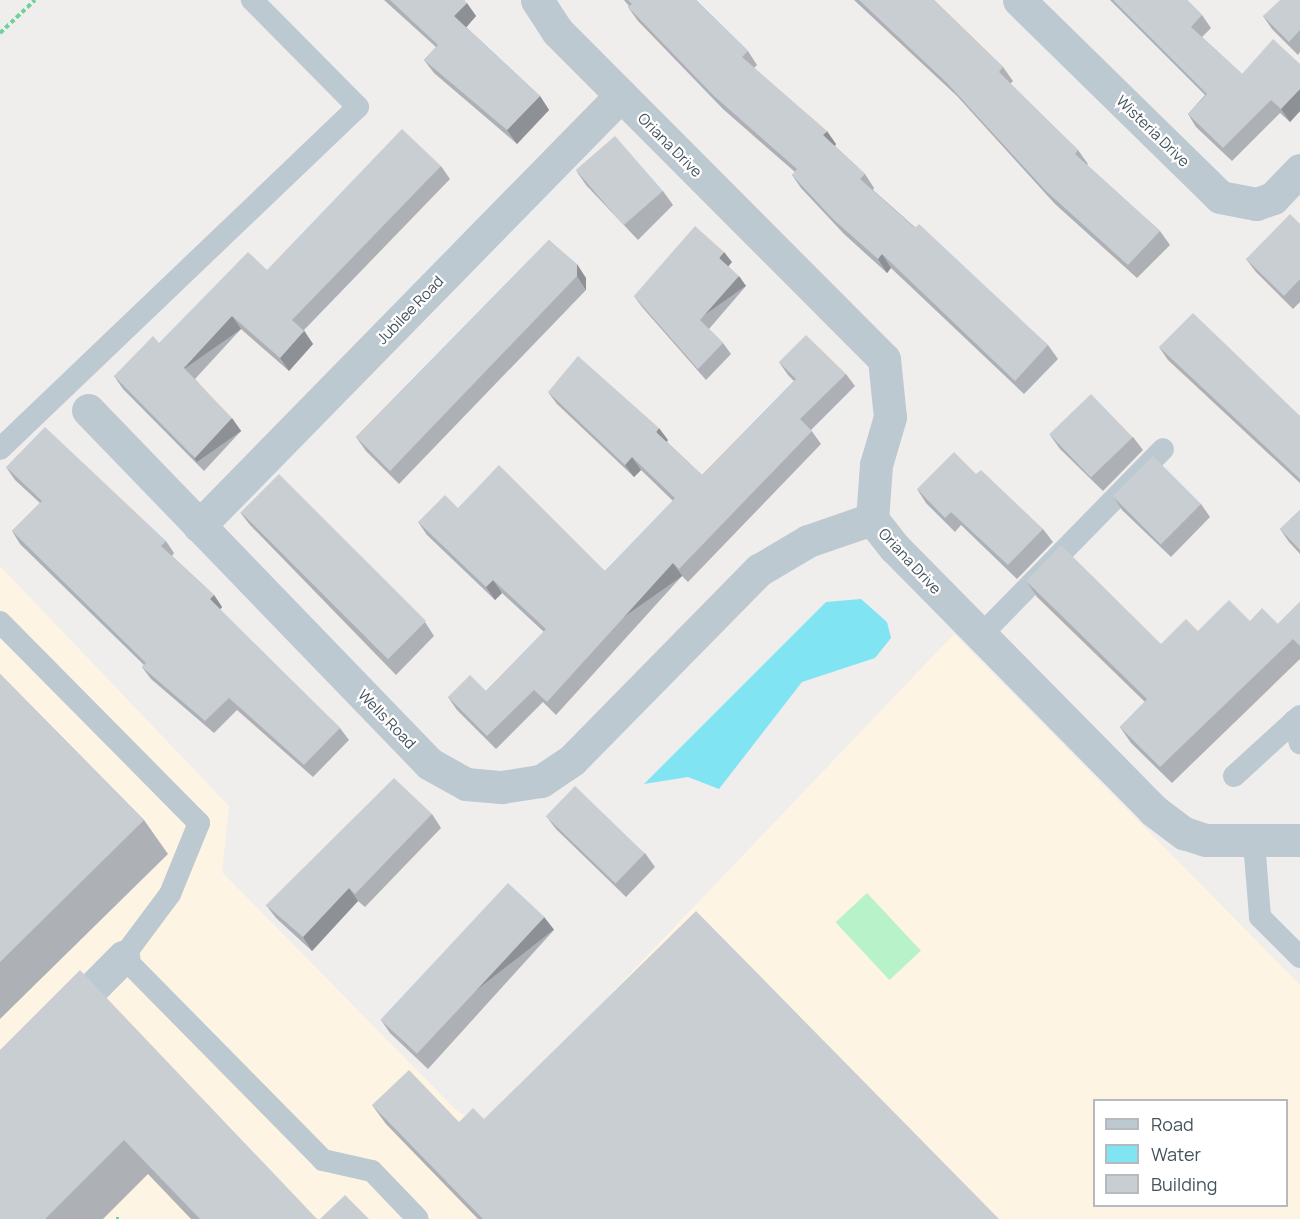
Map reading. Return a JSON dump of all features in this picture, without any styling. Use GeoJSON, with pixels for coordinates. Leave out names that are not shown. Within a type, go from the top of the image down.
{"type":"FeatureCollection","features":[{"type":"Feature","properties":{"kind":"street","name":"Oriana Drive"},"geometry":{"type":"LineString","coordinates":[[537,0],[557,31],[884,359],[891,388],[890,417],[876,465],[872,519],[981,635],[1153,810],[1184,833],[1254,842],[1300,840]]}},
{"type":"Feature","properties":{"kind":"street","name":"Wisteria Drive"},"geometry":{"type":"LineString","coordinates":[[1019,0],[1220,197],[1256,204],[1273,198],[1300,170]]}},
{"type":"Feature","properties":{"kind":"street","name":"Jubilee Road"},"geometry":{"type":"LineString","coordinates":[[199,526],[621,95]]}},
{"type":"Feature","properties":{"kind":"street","name":"Wells Road"},"geometry":{"type":"LineString","coordinates":[[88,410],[430,764],[466,784],[502,787],[541,781],[572,760],[759,570],[808,542],[872,519]]}},
{"type":"Feature","properties":{"kind":"street"},"geometry":{"type":"LineString","coordinates":[[0,1081],[123,957]]}},
{"type":"Feature","properties":{"kind":"lane"},"geometry":{"type":"LineString","coordinates":[[0,449],[358,107],[252,0]]}},
{"type":"Feature","properties":{"kind":"lane"},"geometry":{"type":"LineString","coordinates":[[981,635],[1163,449]]}},
{"type":"Feature","properties":{"kind":"lane"},"geometry":{"type":"LineString","coordinates":[[0,622],[199,824],[170,894],[123,957],[323,1160],[372,1171],[418,1219]]}},
{"type":"Feature","properties":{"kind":"lane"},"geometry":{"type":"LineString","coordinates":[[1297,719],[1300,743]]}},
{"type":"Feature","properties":{"kind":"lane"},"geometry":{"type":"LineString","coordinates":[[1234,776],[1297,719]]}},
{"type":"Feature","properties":{"kind":"lane"},"geometry":{"type":"LineString","coordinates":[[1254,842],[1260,917],[1300,957]]}},
{"type":"Feature","properties":{"kind":"path"},"geometry":{"type":"LineString","coordinates":[[0,33],[35,0]]}},
{"type":"Feature","properties":{"kind":"shaded area"},"geometry":{"type":"Polygon","coordinates":[[[0,566],[229,806],[222,872],[456,1110],[484,1127],[954,634],[1300,985],[1300,1219],[0,1219],[0,566]]]}},
{"type":"Feature","properties":{"kind":"green space"},"geometry":{"type":"Polygon","coordinates":[[[867,893],[921,951],[889,980],[836,922],[867,893]]]}},
{"type":"Feature","properties":{"kind":"water"},"geometry":{"type":"Polygon","coordinates":[[[861,599],[887,622],[891,638],[875,658],[802,682],[719,789],[688,777],[644,784],[826,602],[861,599]]]}},
{"type":"Feature","properties":{"kind":"building"},"geometry":{"type":"Polygon","coordinates":[[[390,0],[464,0],[467,3],[454,16],[540,96],[507,130],[424,60],[438,45],[390,0]]]}},
{"type":"Feature","properties":{"kind":"building"},"geometry":{"type":"Polygon","coordinates":[[[628,0],[696,0],[748,51],[742,57],[827,131],[823,135],[865,174],[860,179],[915,228],[919,224],[1048,345],[1015,381],[882,254],[878,259],[834,220],[792,175],[797,169],[714,96],[628,7],[632,4],[628,0]]]}},
{"type":"Feature","properties":{"kind":"building"},"geometry":{"type":"Polygon","coordinates":[[[859,0],[934,0],[1003,67],[999,72],[1078,150],[1075,154],[1160,231],[1128,265],[1046,191],[947,83],[859,0]]]}},
{"type":"Feature","properties":{"kind":"building"},"geometry":{"type":"Polygon","coordinates":[[[1113,0],[1187,0],[1202,15],[1191,27],[1242,74],[1273,39],[1300,64],[1300,89],[1281,109],[1271,100],[1223,148],[1188,114],[1207,94],[1113,0]]]}},
{"type":"Feature","properties":{"kind":"building"},"geometry":{"type":"Polygon","coordinates":[[[1280,0],[1300,0],[1300,30],[1289,42],[1263,16],[1280,0]]]}},
{"type":"Feature","properties":{"kind":"building"},"geometry":{"type":"Polygon","coordinates":[[[402,129],[441,166],[292,320],[304,331],[280,358],[232,316],[184,368],[232,418],[195,458],[114,376],[153,336],[159,343],[248,252],[267,270],[402,129]]]}},
{"type":"Feature","properties":{"kind":"building"},"geometry":{"type":"Polygon","coordinates":[[[615,136],[663,191],[624,225],[576,170],[615,136]]]}},
{"type":"Feature","properties":{"kind":"building"},"geometry":{"type":"Polygon","coordinates":[[[1290,214],[1300,224],[1300,279],[1284,296],[1246,259],[1290,214]]]}},
{"type":"Feature","properties":{"kind":"building"},"geometry":{"type":"Polygon","coordinates":[[[695,226],[724,252],[719,258],[739,276],[700,320],[723,343],[698,369],[634,296],[695,226]]]}},
{"type":"Feature","properties":{"kind":"building"},"geometry":{"type":"Polygon","coordinates":[[[549,240],[577,264],[577,276],[390,471],[356,437],[549,240]]]}},
{"type":"Feature","properties":{"kind":"building"},"geometry":{"type":"Polygon","coordinates":[[[1193,313],[1300,416],[1300,479],[1159,347],[1193,313]]]}},
{"type":"Feature","properties":{"kind":"building"},"geometry":{"type":"Polygon","coordinates":[[[806,335],[846,374],[800,419],[812,431],[679,569],[673,563],[547,702],[534,690],[487,736],[448,697],[470,675],[486,691],[546,629],[493,580],[486,587],[418,522],[445,495],[458,508],[499,465],[605,571],[675,498],[632,457],[625,465],[548,392],[578,356],[659,428],[656,432],[702,475],[796,379],[779,362],[806,335]]]}},
{"type":"Feature","properties":{"kind":"building"},"geometry":{"type":"Polygon","coordinates":[[[1091,394],[1133,437],[1091,477],[1049,434],[1091,394]]]}},
{"type":"Feature","properties":{"kind":"building"},"geometry":{"type":"Polygon","coordinates":[[[45,427],[166,541],[161,546],[214,595],[210,599],[340,728],[304,765],[229,698],[205,721],[142,667],[146,663],[12,531],[42,501],[6,467],[45,427]]]}},
{"type":"Feature","properties":{"kind":"building"},"geometry":{"type":"Polygon","coordinates":[[[954,452],[976,474],[981,470],[1043,529],[1008,565],[951,512],[945,518],[917,489],[954,452]]]}},
{"type":"Feature","properties":{"kind":"building"},"geometry":{"type":"Polygon","coordinates":[[[1153,456],[1201,504],[1161,544],[1113,496],[1153,456]]]}},
{"type":"Feature","properties":{"kind":"building"},"geometry":{"type":"Polygon","coordinates":[[[279,474],[426,621],[388,659],[241,512],[279,474]]]}},
{"type":"Feature","properties":{"kind":"building"},"geometry":{"type":"Polygon","coordinates":[[[1300,510],[1300,550],[1280,529],[1300,510]]]}},
{"type":"Feature","properties":{"kind":"building"},"geometry":{"type":"Polygon","coordinates":[[[1061,545],[1161,644],[1186,619],[1198,631],[1229,600],[1250,621],[1262,608],[1278,624],[1300,602],[1300,646],[1293,639],[1160,767],[1120,727],[1147,699],[1026,581],[1061,545]]]}},
{"type":"Feature","properties":{"kind":"building"},"geometry":{"type":"Polygon","coordinates":[[[0,674],[144,820],[0,962],[0,674]]]}},
{"type":"Feature","properties":{"kind":"building"},"geometry":{"type":"Polygon","coordinates":[[[394,778],[432,814],[355,894],[349,888],[303,937],[266,905],[394,778]]]}},
{"type":"Feature","properties":{"kind":"building"},"geometry":{"type":"Polygon","coordinates":[[[575,786],[645,853],[616,884],[546,816],[575,786]]]}},
{"type":"Feature","properties":{"kind":"building"},"geometry":{"type":"Polygon","coordinates":[[[508,883],[545,917],[417,1054],[380,1020],[508,883]]]}},
{"type":"Feature","properties":{"kind":"building"},"geometry":{"type":"Polygon","coordinates":[[[696,911],[999,1219],[483,1219],[372,1105],[409,1070],[459,1122],[473,1108],[484,1119],[696,911]]]}},
{"type":"Feature","properties":{"kind":"building"},"geometry":{"type":"Polygon","coordinates":[[[80,970],[317,1219],[200,1219],[124,1140],[45,1219],[0,1219],[0,1050],[80,970]]]}},
{"type":"Feature","properties":{"kind":"building"},"geometry":{"type":"Polygon","coordinates":[[[345,1195],[369,1219],[320,1219],[345,1195]]]}}]}
